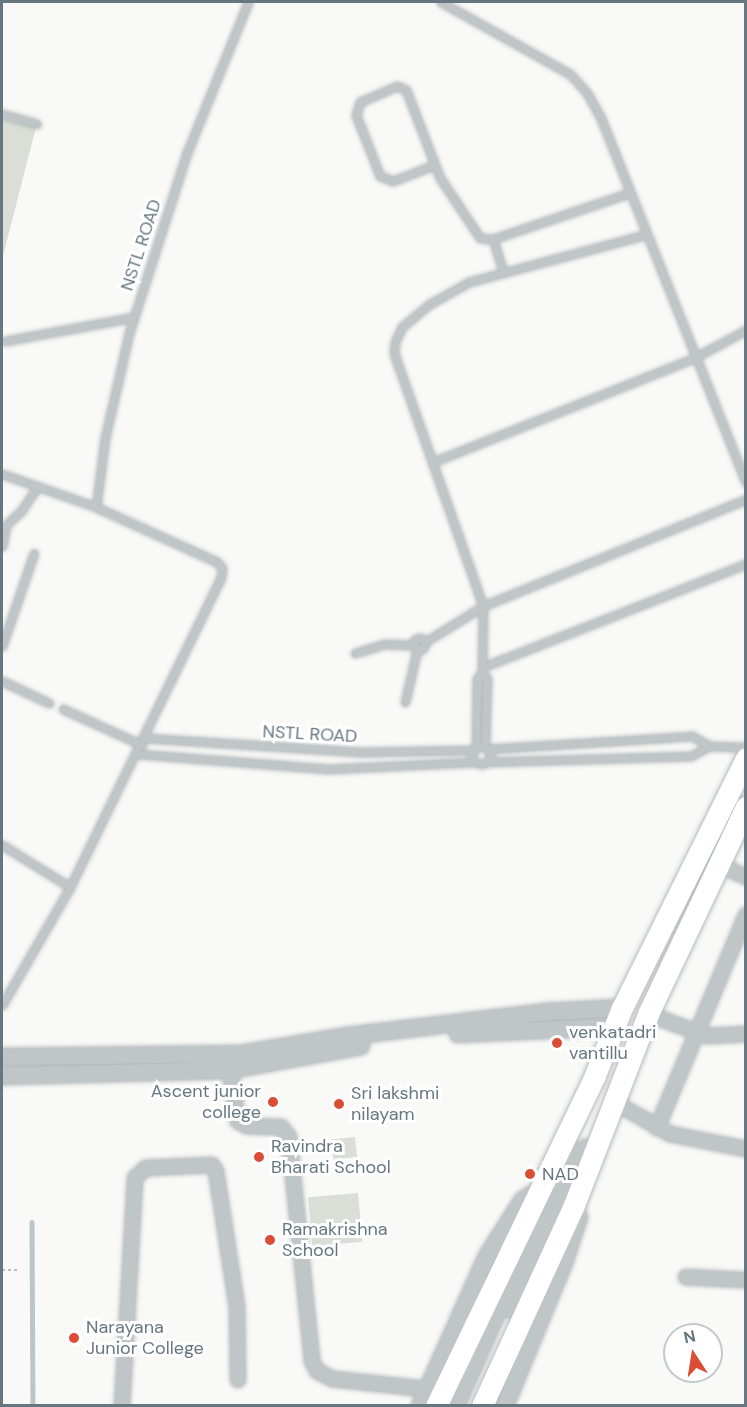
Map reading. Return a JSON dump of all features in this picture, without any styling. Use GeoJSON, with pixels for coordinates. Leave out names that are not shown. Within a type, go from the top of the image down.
{"type":"FeatureCollection","features":[{"type":"Feature","properties":{"kind":"main road"},"geometry":{"type":"LineString","coordinates":[[430,1397],[522,1222],[595,1075],[622,1008],[746,758]]}},
{"type":"Feature","properties":{"kind":"main road"},"geometry":{"type":"LineString","coordinates":[[482,1406],[574,1205],[648,1014],[717,864],[746,807]]}},
{"type":"Feature","properties":{"kind":"street"},"geometry":{"type":"LineString","coordinates":[[717,864],[746,877]]}},
{"type":"Feature","properties":{"kind":"street"},"geometry":{"type":"LineString","coordinates":[[657,1128],[699,1033],[746,915]]}},
{"type":"Feature","properties":{"kind":"street"},"geometry":{"type":"LineString","coordinates":[[2,1057],[242,1054],[348,1036],[546,1012],[622,1008]]}},
{"type":"Feature","properties":{"kind":"street"},"geometry":{"type":"LineString","coordinates":[[648,1014],[699,1033],[746,1034]]}},
{"type":"Feature","properties":{"kind":"street"},"geometry":{"type":"LineString","coordinates":[[2,1076],[230,1070],[345,1048],[444,1035],[613,1027]]}},
{"type":"Feature","properties":{"kind":"street"},"geometry":{"type":"LineString","coordinates":[[230,1070],[238,1121],[247,1126],[281,1127],[289,1137],[312,1361],[317,1371],[333,1379],[430,1397]]}},
{"type":"Feature","properties":{"kind":"street"},"geometry":{"type":"LineString","coordinates":[[456,1406],[590,1106],[595,1075]]}},
{"type":"Feature","properties":{"kind":"street"},"geometry":{"type":"LineString","coordinates":[[465,1406],[603,1112],[617,1093],[657,1128],[670,1134],[746,1149]]}},
{"type":"Feature","properties":{"kind":"street"},"geometry":{"type":"LineString","coordinates":[[122,1406],[135,1178],[146,1168],[212,1165],[216,1171],[237,1307],[238,1380]]}},
{"type":"Feature","properties":{"kind":"street"},"geometry":{"type":"LineString","coordinates":[[420,1406],[430,1397],[487,1256],[522,1201],[537,1191]]}},
{"type":"Feature","properties":{"kind":"street"},"geometry":{"type":"LineString","coordinates":[[505,1406],[564,1263],[579,1217],[574,1205]]}},
{"type":"Feature","properties":{"kind":"street"},"geometry":{"type":"LineString","coordinates":[[686,1277],[746,1280]]}},
{"type":"Feature","properties":{"kind":"lane","name":"NSTL ROAD"},"geometry":{"type":"LineString","coordinates":[[96,507],[116,384],[134,317],[186,155],[248,2]]}},
{"type":"Feature","properties":{"kind":"lane"},"geometry":{"type":"LineString","coordinates":[[441,2],[570,74],[600,116],[694,358],[746,482]]}},
{"type":"Feature","properties":{"kind":"lane"},"geometry":{"type":"LineString","coordinates":[[434,165],[393,181],[380,176],[356,115],[360,102],[402,87],[434,165],[476,235],[493,238],[629,193]]}},
{"type":"Feature","properties":{"kind":"lane"},"geometry":{"type":"LineString","coordinates":[[2,114],[38,124]]}},
{"type":"Feature","properties":{"kind":"lane"},"geometry":{"type":"LineString","coordinates":[[486,762],[490,754],[486,748],[487,678],[483,669],[483,606],[394,353],[394,342],[402,327],[441,296],[503,272],[591,252],[645,234]]}},
{"type":"Feature","properties":{"kind":"lane"},"geometry":{"type":"LineString","coordinates":[[493,238],[503,272]]}},
{"type":"Feature","properties":{"kind":"lane"},"geometry":{"type":"LineString","coordinates":[[5,341],[134,317]]}},
{"type":"Feature","properties":{"kind":"lane"},"geometry":{"type":"LineString","coordinates":[[434,462],[694,358],[746,330]]}},
{"type":"Feature","properties":{"kind":"lane"},"geometry":{"type":"LineString","coordinates":[[2,474],[96,507],[217,561],[222,568],[222,578],[160,699],[138,754],[70,887],[2,1005]]}},
{"type":"Feature","properties":{"kind":"lane"},"geometry":{"type":"LineString","coordinates":[[2,546],[6,525],[21,511],[38,486]]}},
{"type":"Feature","properties":{"kind":"lane"},"geometry":{"type":"LineString","coordinates":[[405,702],[416,638],[425,642],[483,606],[746,499]]}},
{"type":"Feature","properties":{"kind":"lane"},"geometry":{"type":"LineString","coordinates":[[2,646],[34,553]]}},
{"type":"Feature","properties":{"kind":"lane"},"geometry":{"type":"LineString","coordinates":[[476,762],[477,678],[483,669],[746,564]]}},
{"type":"Feature","properties":{"kind":"lane"},"geometry":{"type":"LineString","coordinates":[[355,653],[384,644],[415,648]]}},
{"type":"Feature","properties":{"kind":"lane"},"geometry":{"type":"LineString","coordinates":[[2,681],[49,703]]}},
{"type":"Feature","properties":{"kind":"lane"},"geometry":{"type":"LineString","coordinates":[[63,709],[144,741]]}},
{"type":"Feature","properties":{"kind":"lane","name":"NSTL ROAD"},"geometry":{"type":"LineString","coordinates":[[144,741],[338,751],[486,748],[692,736],[709,746]]}},
{"type":"Feature","properties":{"kind":"lane"},"geometry":{"type":"LineString","coordinates":[[138,754],[328,769],[692,756],[709,746],[746,747]]}},
{"type":"Feature","properties":{"kind":"lane"},"geometry":{"type":"LineString","coordinates":[[2,845],[70,887]]}},
{"type":"Feature","properties":{"kind":"path"},"geometry":{"type":"LineString","coordinates":[[2,1270],[20,1270]]}},
{"type":"Feature","properties":{"kind":"shaded area"},"geometry":{"type":"Polygon","coordinates":[[[2,119],[36,127],[2,260],[2,119]]]}},
{"type":"Feature","properties":{"kind":"shaded area"},"geometry":{"type":"Polygon","coordinates":[[[355,1137],[357,1157],[333,1159],[331,1140],[355,1137]]]}},
{"type":"Feature","properties":{"kind":"shaded area"},"geometry":{"type":"Polygon","coordinates":[[[358,1193],[362,1242],[312,1246],[308,1197],[358,1193]]]}},
{"type":"Feature","properties":{"kind":"waterway"},"geometry":{"type":"LineString","coordinates":[[32,1222],[33,1406]]}},
{"type":"Feature","properties":{"kind":"place","name":"venkatadri vantillu"},"geometry":{"type":"Point","coordinates":[557,1043]}},
{"type":"Feature","properties":{"kind":"place","name":"Ascent junior college"},"geometry":{"type":"Point","coordinates":[273,1102]}},
{"type":"Feature","properties":{"kind":"place","name":"Sri lakshmi nilayam"},"geometry":{"type":"Point","coordinates":[339,1104]}},
{"type":"Feature","properties":{"kind":"place","name":"Ravindra Bharati School"},"geometry":{"type":"Point","coordinates":[259,1157]}},
{"type":"Feature","properties":{"kind":"place","name":"NAD"},"geometry":{"type":"Point","coordinates":[530,1174]}},
{"type":"Feature","properties":{"kind":"place","name":"Ramakrishna School"},"geometry":{"type":"Point","coordinates":[270,1240]}},
{"type":"Feature","properties":{"kind":"place","name":"Narayana Junior College"},"geometry":{"type":"Point","coordinates":[74,1338]}}]}
